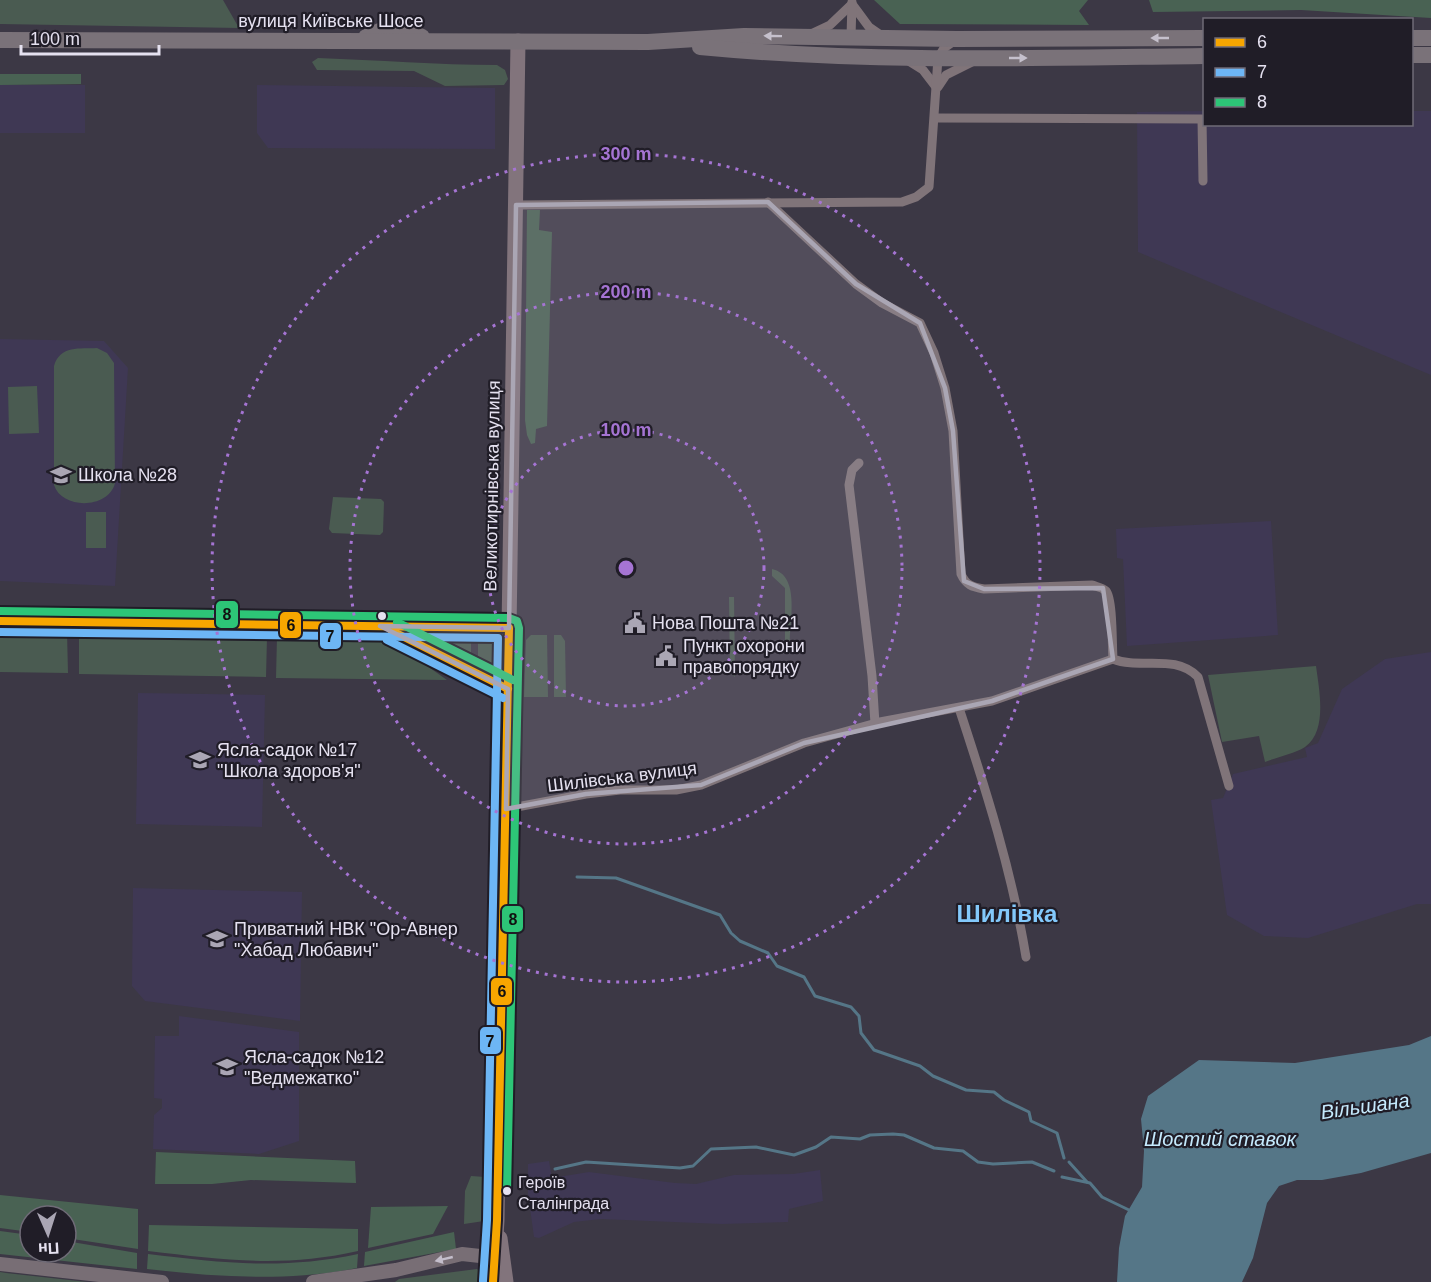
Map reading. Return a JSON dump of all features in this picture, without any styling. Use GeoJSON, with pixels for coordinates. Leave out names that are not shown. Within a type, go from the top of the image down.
{"type":"FeatureCollection","features":[{"type":"Feature","properties":{"kind":"highway","name":"вулиця Київське Шосе"},"geometry":{"type":"LineString","coordinates":[[0,39],[347,40],[369,36],[393,25],[423,37],[441,40],[648,42]]}},
{"type":"Feature","properties":{"kind":"highway"},"geometry":{"type":"LineString","coordinates":[[648,42],[744,36],[919,39],[1203,38]]}},
{"type":"Feature","properties":{"kind":"highway"},"geometry":{"type":"LineString","coordinates":[[1413,38],[1431,38]]}},
{"type":"Feature","properties":{"kind":"highway"},"geometry":{"type":"LineString","coordinates":[[648,42],[744,51],[938,58],[1203,56]]}},
{"type":"Feature","properties":{"kind":"highway"},"geometry":{"type":"LineString","coordinates":[[1413,55],[1431,55]]}},
{"type":"Feature","properties":{"kind":"main road","name":"Великотирнівська вулиця"},"geometry":{"type":"LineString","coordinates":[[493,1282],[492,1262],[497,1220],[501,935],[506,809],[518,41]]}},
{"type":"Feature","properties":{"kind":"main road"},"geometry":{"type":"LineString","coordinates":[[0,621],[509,628]]}},
{"type":"Feature","properties":{"kind":"main road"},"geometry":{"type":"LineString","coordinates":[[380,626],[472,669],[508,689]]}},
{"type":"Feature","properties":{"kind":"main road","name":"Великотирнівська вулиця"},"geometry":{"type":"LineString","coordinates":[[497,1220],[506,1276]]}},
{"type":"Feature","properties":{"kind":"main road"},"geometry":{"type":"LineString","coordinates":[[313,1282],[333,1282],[462,1254],[480,1256],[492,1262],[506,1276]]}},
{"type":"Feature","properties":{"kind":"main road"},"geometry":{"type":"LineString","coordinates":[[0,1264],[162,1282]]}},
{"type":"Feature","properties":{"kind":"main road"},"geometry":{"type":"LineString","coordinates":[[387,1282],[396,1270]]}},
{"type":"Feature","properties":{"kind":"street"},"geometry":{"type":"LineString","coordinates":[[805,37],[830,25],[853,2]]}},
{"type":"Feature","properties":{"kind":"street"},"geometry":{"type":"LineString","coordinates":[[853,2],[851,37],[860,48],[876,56]]}},
{"type":"Feature","properties":{"kind":"street"},"geometry":{"type":"LineString","coordinates":[[853,2],[869,27],[887,38]]}},
{"type":"Feature","properties":{"kind":"street"},"geometry":{"type":"LineString","coordinates":[[810,53],[851,37]]}},
{"type":"Feature","properties":{"kind":"street"},"geometry":{"type":"LineString","coordinates":[[919,39],[930,46],[938,58]]}},
{"type":"Feature","properties":{"kind":"street"},"geometry":{"type":"LineString","coordinates":[[516,205],[902,202],[916,197],[929,187],[938,58],[944,48],[957,39]]}},
{"type":"Feature","properties":{"kind":"street"},"geometry":{"type":"LineString","coordinates":[[902,57],[923,70],[937,89]]}},
{"type":"Feature","properties":{"kind":"street"},"geometry":{"type":"LineString","coordinates":[[937,89],[946,75],[957,68],[986,58]]}},
{"type":"Feature","properties":{"kind":"street"},"geometry":{"type":"LineString","coordinates":[[935,118],[1202,119],[1203,180]]}},
{"type":"Feature","properties":{"kind":"street"},"geometry":{"type":"LineString","coordinates":[[768,202],[856,284],[882,303],[920,323],[934,353],[945,388],[953,431],[961,573],[964,581],[972,587],[984,589],[1092,585],[1103,588],[1108,593],[1113,659]]}},
{"type":"Feature","properties":{"kind":"street"},"geometry":{"type":"LineString","coordinates":[[859,463],[852,470],[849,485],[872,676],[875,724]]}},
{"type":"Feature","properties":{"kind":"street","name":"Шилівська вулиця"},"geometry":{"type":"LineString","coordinates":[[506,809],[586,794],[620,790],[676,790],[701,785],[804,743],[875,724],[959,708],[1051,682],[1113,659],[1122,663],[1178,664],[1190,668],[1197,676],[1230,786]]}},
{"type":"Feature","properties":{"kind":"street"},"geometry":{"type":"LineString","coordinates":[[959,708],[985,786],[1016,898],[1026,957]]}},
{"type":"Feature","properties":{"kind":"highlighted area"},"geometry":{"type":"Polygon","coordinates":[[[768,202],[856,284],[920,323],[945,388],[953,431],[964,581],[984,589],[1103,588],[1113,659],[992,701],[804,743],[701,785],[586,794],[506,809],[508,689],[380,626],[509,628],[516,205],[768,202]]]}},
{"type":"Feature","properties":{"kind":"shaded area"},"geometry":{"type":"Polygon","coordinates":[[[0,85],[85,85],[85,133],[0,133],[0,85]]]}},
{"type":"Feature","properties":{"kind":"shaded area"},"geometry":{"type":"Polygon","coordinates":[[[257,85],[495,88],[495,149],[268,148],[257,133],[257,85]]]}},
{"type":"Feature","properties":{"kind":"shaded area"},"geometry":{"type":"Polygon","coordinates":[[[1203,111],[1203,126],[1413,126],[1413,111],[1431,111],[1431,375],[1138,252],[1137,112],[1203,111]]]}},
{"type":"Feature","properties":{"kind":"shaded area","name":"Школа №28"},"geometry":{"type":"Polygon","coordinates":[[[0,339],[104,341],[128,368],[115,586],[0,581],[0,339]]]}},
{"type":"Feature","properties":{"kind":"shaded area"},"geometry":{"type":"Polygon","coordinates":[[[1271,521],[1278,635],[1127,646],[1123,559],[1117,558],[1116,529],[1271,521]]]}},
{"type":"Feature","properties":{"kind":"shaded area"},"geometry":{"type":"Polygon","coordinates":[[[1431,652],[1431,904],[1417,904],[1308,938],[1264,936],[1227,915],[1211,800],[1223,798],[1233,774],[1307,757],[1305,748],[1318,743],[1342,689],[1385,659],[1431,652]]]}},
{"type":"Feature","properties":{"kind":"shaded area","name":"Ясла-садок №17 \"Школа здоров'я\""},"geometry":{"type":"Polygon","coordinates":[[[138,693],[265,695],[262,827],[136,824],[138,693]]]}},
{"type":"Feature","properties":{"kind":"shaded area","name":"Приватний НВК \"Ор-Авнер \"Хабад Любавич\""},"geometry":{"type":"Polygon","coordinates":[[[133,888],[302,892],[300,1021],[145,1001],[132,986],[133,888]]]}},
{"type":"Feature","properties":{"kind":"shaded area","name":"Ясла-садок №12 \"Ведмежатко\""},"geometry":{"type":"Polygon","coordinates":[[[179,1016],[299,1032],[299,1141],[259,1154],[153,1149],[154,1115],[162,1108],[162,1099],[154,1098],[155,1036],[179,1036],[179,1016]]]}},
{"type":"Feature","properties":{"kind":"shaded area"},"geometry":{"type":"Polygon","coordinates":[[[549,1161],[552,1178],[589,1172],[696,1184],[734,1175],[793,1174],[820,1170],[823,1201],[789,1209],[788,1222],[722,1224],[601,1219],[574,1222],[539,1238],[534,1237],[528,1194],[528,1164],[549,1161]]]}},
{"type":"Feature","properties":{"kind":"green space"},"geometry":{"type":"Polygon","coordinates":[[[0,0],[223,0],[239,28],[0,24],[0,0]]]}},
{"type":"Feature","properties":{"kind":"green space"},"geometry":{"type":"Polygon","coordinates":[[[874,0],[1088,0],[1079,11],[1089,25],[900,24],[874,0]]]}},
{"type":"Feature","properties":{"kind":"green space"},"geometry":{"type":"Polygon","coordinates":[[[1149,0],[1431,0],[1431,18],[1301,10],[1153,12],[1149,0]]]}},
{"type":"Feature","properties":{"kind":"green space"},"geometry":{"type":"Polygon","coordinates":[[[318,58],[497,65],[505,70],[508,79],[504,85],[445,86],[414,71],[317,70],[312,62],[318,58]]]}},
{"type":"Feature","properties":{"kind":"green space"},"geometry":{"type":"Polygon","coordinates":[[[0,74],[81,74],[81,84],[0,85],[0,74]]]}},
{"type":"Feature","properties":{"kind":"green space"},"geometry":{"type":"Polygon","coordinates":[[[527,210],[540,210],[539,230],[552,232],[547,426],[536,429],[535,443],[531,444],[525,420],[527,210]]]}},
{"type":"Feature","properties":{"kind":"green space"},"geometry":{"type":"Polygon","coordinates":[[[97,348],[107,353],[114,363],[115,483],[111,492],[104,498],[95,502],[75,502],[66,499],[54,485],[54,366],[61,354],[66,351],[97,348]]]}},
{"type":"Feature","properties":{"kind":"green space"},"geometry":{"type":"Polygon","coordinates":[[[37,386],[39,433],[9,434],[8,387],[37,386]]]}},
{"type":"Feature","properties":{"kind":"green space"},"geometry":{"type":"Polygon","coordinates":[[[333,497],[381,499],[384,502],[383,532],[380,535],[332,533],[329,529],[333,497]]]}},
{"type":"Feature","properties":{"kind":"green space"},"geometry":{"type":"Polygon","coordinates":[[[86,512],[106,512],[106,548],[86,548],[86,512]]]}},
{"type":"Feature","properties":{"kind":"green space"},"geometry":{"type":"Polygon","coordinates":[[[772,569],[781,573],[790,589],[792,610],[788,644],[785,641],[785,588],[772,576],[772,569]]]}},
{"type":"Feature","properties":{"kind":"green space"},"geometry":{"type":"Polygon","coordinates":[[[729,597],[734,597],[735,677],[730,673],[729,597]]]}},
{"type":"Feature","properties":{"kind":"green space"},"geometry":{"type":"Polygon","coordinates":[[[0,631],[67,632],[68,673],[0,672],[0,631]]]}},
{"type":"Feature","properties":{"kind":"green space"},"geometry":{"type":"Polygon","coordinates":[[[79,632],[267,637],[266,677],[79,674],[79,632]]]}},
{"type":"Feature","properties":{"kind":"green space"},"geometry":{"type":"Polygon","coordinates":[[[531,635],[547,635],[548,697],[524,697],[526,640],[531,635]]]}},
{"type":"Feature","properties":{"kind":"green space"},"geometry":{"type":"Polygon","coordinates":[[[554,635],[561,635],[565,641],[566,697],[554,697],[554,635]]]}},
{"type":"Feature","properties":{"kind":"green space"},"geometry":{"type":"Polygon","coordinates":[[[438,636],[471,636],[471,659],[437,643],[438,636]]]}},
{"type":"Feature","properties":{"kind":"green space"},"geometry":{"type":"Polygon","coordinates":[[[478,636],[493,636],[493,670],[478,664],[478,636]]]}},
{"type":"Feature","properties":{"kind":"green space"},"geometry":{"type":"Polygon","coordinates":[[[277,637],[389,639],[447,680],[276,678],[277,637]]]}},
{"type":"Feature","properties":{"kind":"green space"},"geometry":{"type":"Polygon","coordinates":[[[1316,666],[1320,698],[1319,720],[1317,731],[1305,747],[1265,762],[1259,736],[1222,742],[1208,675],[1316,666]]]}},
{"type":"Feature","properties":{"kind":"green space"},"geometry":{"type":"Polygon","coordinates":[[[156,1152],[355,1161],[356,1183],[251,1180],[212,1184],[155,1184],[156,1152]]]}},
{"type":"Feature","properties":{"kind":"green space"},"geometry":{"type":"Polygon","coordinates":[[[471,1176],[485,1177],[484,1221],[464,1224],[465,1191],[471,1176]]]}},
{"type":"Feature","properties":{"kind":"green space"},"geometry":{"type":"Polygon","coordinates":[[[0,1195],[138,1209],[138,1249],[78,1240],[78,1204],[18,1204],[18,1230],[0,1228],[0,1195]]]}},
{"type":"Feature","properties":{"kind":"green space"},"geometry":{"type":"Polygon","coordinates":[[[448,1206],[433,1234],[368,1248],[371,1207],[448,1206]]]}},
{"type":"Feature","properties":{"kind":"green space"},"geometry":{"type":"Polygon","coordinates":[[[149,1225],[358,1229],[358,1251],[304,1259],[253,1261],[148,1251],[149,1225]]]}},
{"type":"Feature","properties":{"kind":"green space"},"geometry":{"type":"Polygon","coordinates":[[[0,1231],[18,1233],[18,1256],[0,1254],[0,1231]]]}},
{"type":"Feature","properties":{"kind":"green space"},"geometry":{"type":"Polygon","coordinates":[[[454,1232],[456,1249],[364,1266],[365,1252],[454,1232]]]}},
{"type":"Feature","properties":{"kind":"green space"},"geometry":{"type":"Polygon","coordinates":[[[78,1243],[137,1253],[137,1269],[78,1263],[78,1243]]]}},
{"type":"Feature","properties":{"kind":"green space"},"geometry":{"type":"Polygon","coordinates":[[[148,1254],[227,1262],[278,1263],[304,1262],[358,1254],[357,1268],[305,1275],[252,1277],[147,1269],[148,1254]]]}},
{"type":"Feature","properties":{"kind":"green space"},"geometry":{"type":"Polygon","coordinates":[[[477,1269],[483,1274],[483,1282],[395,1282],[399,1279],[477,1269]]]}},
{"type":"Feature","properties":{"kind":"green space"},"geometry":{"type":"Polygon","coordinates":[[[0,1272],[6,1273],[87,1282],[0,1282],[0,1272]]]}},
{"type":"Feature","properties":{"kind":"water","name":"Шостий ставок"},"geometry":{"type":"Polygon","coordinates":[[[1431,1036],[1431,1153],[1361,1173],[1322,1180],[1297,1180],[1279,1186],[1267,1203],[1253,1258],[1242,1282],[1117,1282],[1119,1248],[1125,1216],[1142,1187],[1144,1151],[1141,1119],[1148,1096],[1199,1060],[1295,1063],[1409,1045],[1431,1036]]]}},
{"type":"Feature","properties":{"kind":"waterway"},"geometry":{"type":"LineString","coordinates":[[577,877],[616,878],[720,915],[731,933],[740,941],[768,953],[777,966],[804,977],[815,996],[851,1007],[859,1016],[861,1033],[874,1050],[920,1066],[933,1076],[966,1090],[994,1092],[1004,1100],[1029,1112],[1031,1121],[1057,1133],[1064,1158]]}},
{"type":"Feature","properties":{"kind":"waterway"},"geometry":{"type":"LineString","coordinates":[[555,1169],[586,1162],[680,1168],[693,1166],[711,1149],[756,1147],[794,1155],[816,1147],[831,1137],[860,1139],[870,1135],[893,1134],[904,1135],[934,1148],[963,1151],[978,1162],[993,1164],[1032,1162],[1054,1171]]}},
{"type":"Feature","properties":{"kind":"waterway"},"geometry":{"type":"LineString","coordinates":[[1069,1162],[1087,1182]]}},
{"type":"Feature","properties":{"kind":"waterway"},"geometry":{"type":"LineString","coordinates":[[1062,1177],[1090,1183],[1102,1197],[1129,1210]]}},
{"type":"Feature","properties":{"kind":"transit line","name":"8"},"geometry":{"type":"LineString","coordinates":[[0,611],[509,618],[517,621],[519,628],[507,1191]]}},
{"type":"Feature","properties":{"kind":"transit line","name":"6"},"geometry":{"type":"LineString","coordinates":[[0,621],[509,628],[497,1220],[493,1282]]}},
{"type":"Feature","properties":{"kind":"transit line","name":"8"},"geometry":{"type":"LineString","coordinates":[[397,622],[513,680]]}},
{"type":"Feature","properties":{"kind":"transit line","name":"6"},"geometry":{"type":"LineString","coordinates":[[392,631],[508,689]]}},
{"type":"Feature","properties":{"kind":"transit line","name":"7"},"geometry":{"type":"LineString","coordinates":[[0,632],[498,638],[487,1220],[483,1281]]}},
{"type":"Feature","properties":{"kind":"transit line","name":"7"},"geometry":{"type":"LineString","coordinates":[[387,640],[503,698]]}},
{"type":"Feature","properties":{"kind":"place","name":"Школа №28"},"geometry":{"type":"Point","coordinates":[61,475]}},
{"type":"Feature","properties":{"kind":"place","name":"Нова Пошта №21"},"geometry":{"type":"Point","coordinates":[635,623]}},
{"type":"Feature","properties":{"kind":"place","name":"Пункт охорони правопорядку"},"geometry":{"type":"Point","coordinates":[666,656]}},
{"type":"Feature","properties":{"kind":"place","name":"Ясла-садок №17 \"Школа здоров'я\""},"geometry":{"type":"Point","coordinates":[200,760]}},
{"type":"Feature","properties":{"kind":"place","name":"Приватний НВК \"Ор-Авнер \"Хабад Любавич\""},"geometry":{"type":"Point","coordinates":[217,939]}},
{"type":"Feature","properties":{"kind":"place","name":"Ясла-садок №12 \"Ведмежатко\""},"geometry":{"type":"Point","coordinates":[227,1067]}},
{"type":"Feature","properties":{"kind":"place","name":"Героїв Сталінграда"},"geometry":{"type":"Point","coordinates":[507,1191]}},
{"type":"Feature","properties":{"kind":"district","name":"Шилівка"},"geometry":{"type":"Point","coordinates":[1007,913]}},
{"type":"Feature","properties":{"kind":"water label","name":"Вільшана"},"geometry":{"type":"Point","coordinates":[1365,1106]}}]}
